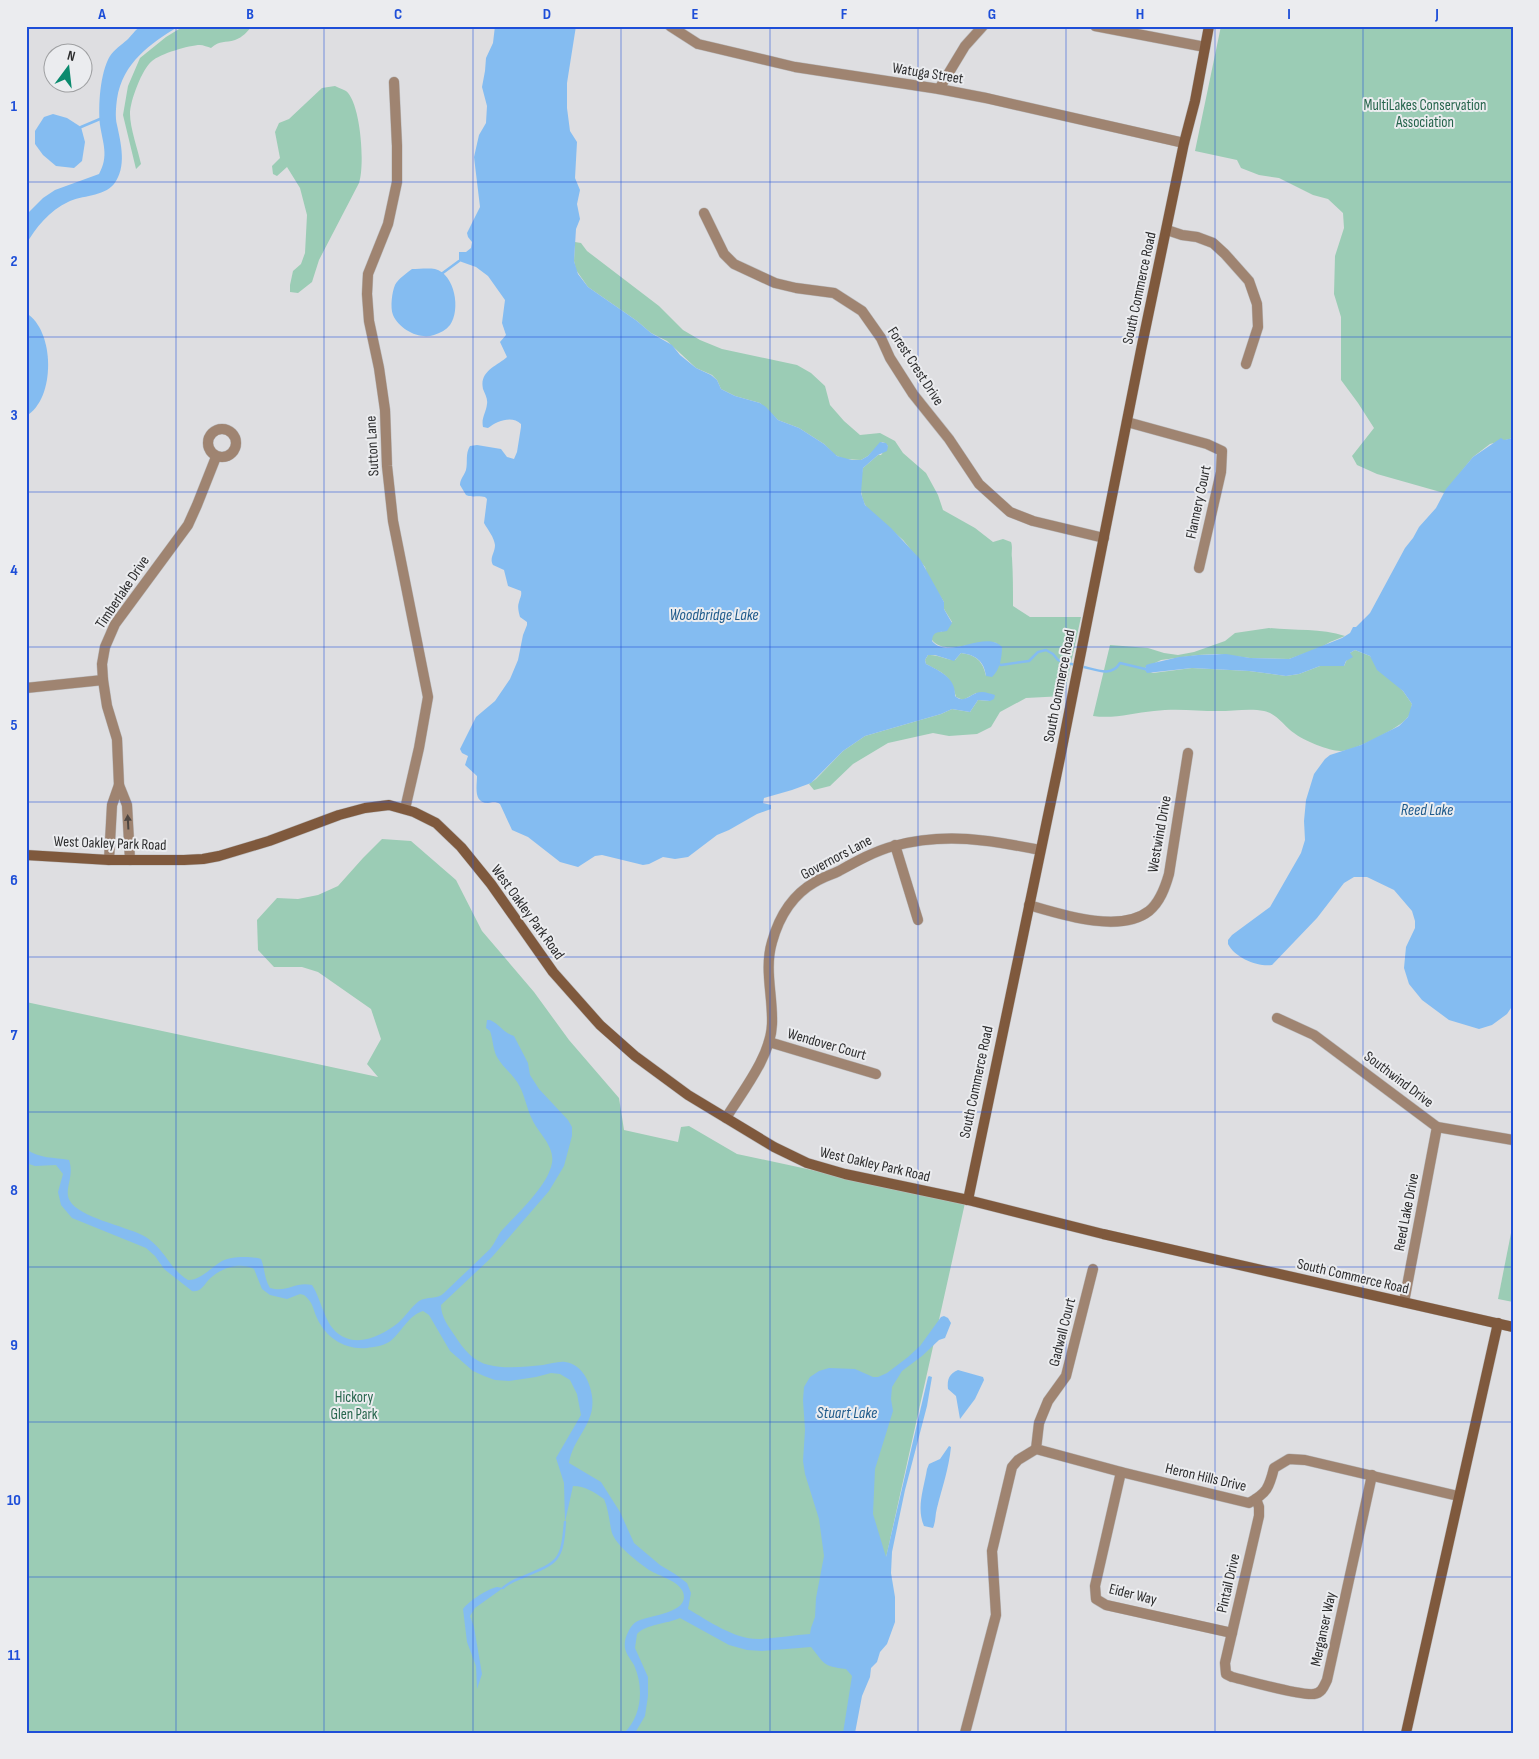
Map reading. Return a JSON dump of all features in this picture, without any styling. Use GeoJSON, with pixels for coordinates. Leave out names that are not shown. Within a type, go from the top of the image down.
{"type":"FeatureCollection","features":[{"type":"Feature","properties":{"kind":"street","name":"Watuga Street"},"geometry":{"type":"LineString","coordinates":[[670,26],[698,44],[766,60],[841,75],[939,89],[986,98],[1184,143]]}},
{"type":"Feature","properties":{"kind":"street"},"geometry":{"type":"LineString","coordinates":[[939,89],[964,46],[982,26]]}},
{"type":"Feature","properties":{"kind":"street"},"geometry":{"type":"LineString","coordinates":[[1095,26],[1205,47]]}},
{"type":"Feature","properties":{"kind":"street","name":"South Commerce Road"},"geometry":{"type":"LineString","coordinates":[[1209,26],[968,1200],[1103,1234],[1513,1327]]}},
{"type":"Feature","properties":{"kind":"street","name":"Sutton Lane"},"geometry":{"type":"LineString","coordinates":[[394,82],[397,146],[396,182],[388,224],[368,274],[367,294],[369,321],[379,368],[385,410],[387,466],[393,521],[428,697],[405,809]]}},
{"type":"Feature","properties":{"kind":"street","name":"Forest Crest Drive"},"geometry":{"type":"LineString","coordinates":[[704,213],[724,254],[734,264],[775,283],[834,294],[862,311],[881,338],[890,358],[913,394],[949,439],[979,484],[1010,512],[1033,521],[1104,538]]}},
{"type":"Feature","properties":{"kind":"street"},"geometry":{"type":"LineString","coordinates":[[1167,230],[1197,237],[1213,244],[1225,254],[1248,282],[1257,304],[1258,327],[1246,364]]}},
{"type":"Feature","properties":{"kind":"street","name":"Flannery Court"},"geometry":{"type":"LineString","coordinates":[[1127,422],[1207,444],[1222,451],[1221,472],[1199,568]]}},
{"type":"Feature","properties":{"kind":"street","name":"Timberlake Drive"},"geometry":{"type":"LineString","coordinates":[[130,860],[127,805],[119,786],[117,739],[107,706],[103,680],[102,664],[105,646],[115,624],[188,525],[216,457]]}},
{"type":"Feature","properties":{"kind":"street"},"geometry":{"type":"LineString","coordinates":[[26,688],[103,680]]}},
{"type":"Feature","properties":{"kind":"street","name":"Westwind Drive"},"geometry":{"type":"LineString","coordinates":[[1029,905],[1066,916],[1109,922],[1123,922],[1149,911],[1163,894],[1169,874],[1188,753]]}},
{"type":"Feature","properties":{"kind":"street","name":"Timberlake Drive"},"geometry":{"type":"LineString","coordinates":[[109,860],[112,805],[119,786]]}},
{"type":"Feature","properties":{"kind":"street","name":"West Oakley Park Road"},"geometry":{"type":"LineString","coordinates":[[26,855],[109,860],[184,860],[220,856],[269,841],[339,815],[365,808],[389,805],[414,812],[436,823],[461,847],[491,884],[553,972],[600,1025],[635,1056],[688,1096],[774,1147],[806,1163],[845,1174],[968,1200]]}},
{"type":"Feature","properties":{"kind":"street","name":"Governors Lane"},"geometry":{"type":"LineString","coordinates":[[726,1118],[758,1066],[769,1042],[772,1023],[768,959],[772,942],[786,908],[795,898],[815,882],[895,845],[921,840],[962,837],[1040,850]]}},
{"type":"Feature","properties":{"kind":"street"},"geometry":{"type":"LineString","coordinates":[[895,845],[918,920]]}},
{"type":"Feature","properties":{"kind":"street","name":"Southwind Drive"},"geometry":{"type":"LineString","coordinates":[[1277,1018],[1314,1035],[1437,1126],[1513,1140]]}},
{"type":"Feature","properties":{"kind":"street","name":"Wendover Court"},"geometry":{"type":"LineString","coordinates":[[769,1042],[876,1074]]}},
{"type":"Feature","properties":{"kind":"street","name":"Reed Lake Drive"},"geometry":{"type":"LineString","coordinates":[[1404,1302],[1437,1126]]}},
{"type":"Feature","properties":{"kind":"street","name":"Gadwall Court"},"geometry":{"type":"LineString","coordinates":[[1039,1451],[1039,1423],[1048,1401],[1066,1376],[1093,1269]]}},
{"type":"Feature","properties":{"kind":"street"},"geometry":{"type":"LineString","coordinates":[[1406,1733],[1498,1323]]}},
{"type":"Feature","properties":{"kind":"street"},"geometry":{"type":"LineString","coordinates":[[964,1733],[996,1615],[992,1551],[1012,1467],[1018,1460],[1039,1451]]}},
{"type":"Feature","properties":{"kind":"street","name":"Heron Hills Drive"},"geometry":{"type":"LineString","coordinates":[[1039,1451],[1249,1503],[1263,1495],[1270,1486],[1274,1468],[1289,1459],[1305,1460],[1458,1496]]}},
{"type":"Feature","properties":{"kind":"street","name":"Eider Way"},"geometry":{"type":"LineString","coordinates":[[1121,1472],[1098,1572],[1096,1599],[1106,1604],[1232,1633]]}},
{"type":"Feature","properties":{"kind":"street","name":"Merganser Way"},"geometry":{"type":"LineString","coordinates":[[1226,1674],[1300,1693],[1315,1694],[1322,1691],[1327,1680],[1372,1475]]}},
{"type":"Feature","properties":{"kind":"street","name":"Pintail Drive"},"geometry":{"type":"LineString","coordinates":[[1226,1674],[1225,1663],[1259,1516],[1259,1507],[1256,1499]]}},
{"type":"Feature","properties":{"kind":"green space"},"geometry":{"type":"Polygon","coordinates":[[[184,26],[252,26],[243,36],[235,40],[214,45],[211,48],[195,45],[182,48],[161,56],[148,65],[137,86],[130,114],[131,126],[141,164],[136,169],[123,115],[128,86],[140,58],[166,37],[184,26]]]}},
{"type":"Feature","properties":{"kind":"green space","name":"MultiLakes Conservation Association"},"geometry":{"type":"Polygon","coordinates":[[[1221,26],[1513,26],[1513,438],[1490,444],[1473,457],[1444,493],[1377,474],[1357,465],[1352,456],[1374,428],[1341,380],[1341,317],[1334,294],[1335,256],[1344,228],[1343,213],[1328,199],[1313,195],[1279,178],[1259,175],[1241,168],[1237,160],[1195,151],[1221,26]]]}},
{"type":"Feature","properties":{"kind":"green space"},"geometry":{"type":"Polygon","coordinates":[[[335,86],[346,91],[355,108],[360,135],[361,175],[359,183],[319,260],[312,282],[298,293],[290,292],[293,271],[301,264],[305,253],[307,215],[300,188],[287,167],[277,176],[273,174],[272,166],[280,158],[275,132],[279,123],[289,119],[322,88],[335,86]]]}},
{"type":"Feature","properties":{"kind":"green space"},"geometry":{"type":"Polygon","coordinates":[[[575,242],[581,243],[587,251],[659,306],[683,330],[700,340],[722,349],[797,365],[811,373],[825,386],[830,405],[860,435],[880,433],[895,441],[903,453],[926,473],[938,495],[943,510],[975,528],[993,542],[1003,539],[1011,542],[1013,606],[1030,617],[1081,617],[1064,696],[1026,698],[1000,712],[991,727],[977,734],[949,736],[933,733],[888,743],[853,764],[830,786],[814,790],[809,784],[843,751],[865,736],[941,714],[952,709],[970,712],[978,700],[990,701],[976,693],[963,700],[956,697],[952,684],[946,676],[926,664],[925,660],[928,655],[955,660],[961,653],[966,654],[975,657],[981,663],[986,676],[997,643],[989,642],[945,647],[938,645],[932,640],[932,635],[935,632],[941,632],[952,622],[944,609],[944,602],[928,577],[925,567],[903,540],[868,509],[863,500],[861,484],[863,468],[878,455],[881,455],[888,446],[885,443],[882,442],[868,456],[861,460],[844,459],[835,455],[824,444],[799,428],[778,420],[760,403],[735,396],[721,389],[717,380],[712,375],[696,368],[667,341],[651,333],[588,287],[576,270],[574,261],[575,242]]]}},
{"type":"Feature","properties":{"kind":"green space"},"geometry":{"type":"Polygon","coordinates":[[[1269,628],[1336,633],[1345,636],[1320,648],[1289,659],[1250,658],[1217,654],[1198,655],[1161,660],[1145,668],[1145,670],[1153,673],[1192,668],[1249,671],[1286,676],[1299,674],[1320,666],[1344,666],[1350,653],[1355,650],[1370,656],[1403,691],[1412,704],[1408,716],[1395,728],[1375,739],[1355,748],[1335,751],[1303,739],[1272,714],[1259,710],[1170,710],[1116,716],[1093,716],[1110,645],[1148,648],[1178,655],[1194,652],[1225,641],[1235,633],[1269,628]]]}},
{"type":"Feature","properties":{"kind":"green space","name":"Hickory Glen Park"},"geometry":{"type":"Polygon","coordinates":[[[382,839],[411,841],[456,880],[482,931],[534,992],[569,1040],[619,1098],[624,1130],[678,1142],[681,1127],[689,1126],[737,1154],[965,1203],[847,1733],[26,1733],[26,1002],[378,1077],[367,1064],[381,1039],[371,1009],[318,972],[302,967],[274,967],[258,950],[257,920],[277,898],[298,899],[318,895],[338,886],[382,839]]]}},
{"type":"Feature","properties":{"kind":"green space"},"geometry":{"type":"Polygon","coordinates":[[[1513,1223],[1513,1302],[1498,1299],[1513,1223]]]}},
{"type":"Feature","properties":{"kind":"water"},"geometry":{"type":"Polygon","coordinates":[[[141,26],[179,26],[139,55],[120,86],[117,99],[116,122],[122,163],[118,177],[114,184],[98,194],[61,205],[38,226],[26,245],[26,215],[43,198],[55,190],[99,174],[105,156],[99,109],[104,71],[110,56],[141,26]]]}},
{"type":"Feature","properties":{"kind":"water","name":"Woodbridge Lake"},"geometry":{"type":"Polygon","coordinates":[[[495,26],[576,26],[567,83],[567,108],[570,131],[577,142],[575,178],[580,190],[577,204],[580,219],[576,229],[574,261],[578,274],[588,287],[651,333],[672,345],[680,355],[696,368],[717,380],[721,389],[735,396],[760,403],[778,420],[799,428],[824,444],[837,456],[861,460],[868,456],[880,442],[886,443],[888,446],[887,451],[878,455],[863,468],[861,493],[865,505],[891,528],[920,559],[944,602],[944,609],[952,623],[947,631],[935,634],[932,641],[939,646],[948,648],[986,641],[995,642],[1002,647],[1000,663],[992,677],[986,676],[983,666],[975,657],[966,654],[961,653],[954,661],[935,655],[928,655],[925,660],[926,664],[942,672],[950,680],[955,690],[955,696],[965,699],[982,692],[995,695],[994,699],[990,701],[978,700],[970,712],[952,709],[941,714],[865,736],[843,751],[811,783],[764,798],[763,803],[771,805],[771,809],[757,814],[717,835],[688,857],[675,859],[663,857],[643,865],[602,855],[595,856],[578,867],[560,862],[528,837],[512,830],[500,804],[480,800],[477,793],[477,776],[465,765],[468,756],[462,753],[460,749],[476,717],[495,701],[510,679],[518,660],[527,625],[527,622],[520,617],[519,612],[518,606],[521,591],[508,586],[504,570],[493,565],[492,562],[495,545],[484,523],[487,499],[482,496],[466,495],[460,485],[466,470],[470,446],[477,445],[501,449],[507,457],[514,459],[521,427],[521,424],[517,421],[509,419],[500,421],[488,428],[483,427],[487,402],[482,383],[486,373],[507,357],[500,342],[506,335],[502,323],[505,300],[488,276],[476,267],[459,261],[459,252],[466,252],[471,248],[472,242],[467,233],[480,207],[474,157],[479,135],[486,123],[487,106],[482,87],[486,58],[493,43],[495,26]]]}},
{"type":"Feature","properties":{"kind":"water"},"geometry":{"type":"Polygon","coordinates":[[[53,114],[67,118],[81,127],[85,142],[82,161],[74,168],[56,166],[43,155],[35,144],[35,131],[44,117],[53,114]]]}},
{"type":"Feature","properties":{"kind":"water"},"geometry":{"type":"Polygon","coordinates":[[[412,269],[435,269],[442,272],[454,293],[455,311],[450,325],[434,335],[416,335],[400,325],[393,315],[392,300],[395,285],[400,278],[412,269]]]}},
{"type":"Feature","properties":{"kind":"water"},"geometry":{"type":"Polygon","coordinates":[[[26,313],[36,322],[42,334],[47,349],[48,364],[47,380],[43,395],[36,407],[26,416],[26,313]]]}},
{"type":"Feature","properties":{"kind":"water","name":"Reed Lake"},"geometry":{"type":"Polygon","coordinates":[[[1501,438],[1504,440],[1513,438],[1513,1005],[1507,1014],[1492,1025],[1479,1029],[1449,1020],[1422,1000],[1409,984],[1404,968],[1406,947],[1415,928],[1412,911],[1394,890],[1367,877],[1354,877],[1344,883],[1317,918],[1272,965],[1260,965],[1247,960],[1231,949],[1228,944],[1228,940],[1232,935],[1270,907],[1301,853],[1305,840],[1306,800],[1314,774],[1330,755],[1361,745],[1399,726],[1408,717],[1412,704],[1403,691],[1377,670],[1370,656],[1355,650],[1350,653],[1353,657],[1346,661],[1344,666],[1320,666],[1299,674],[1286,676],[1249,671],[1192,668],[1147,673],[1145,670],[1146,665],[1149,664],[1198,655],[1226,654],[1250,658],[1289,659],[1350,633],[1353,627],[1356,627],[1370,613],[1405,548],[1419,527],[1436,508],[1446,489],[1473,457],[1501,438]]]}},
{"type":"Feature","properties":{"kind":"water","name":"Stuart Lake"},"geometry":{"type":"Polygon","coordinates":[[[487,1020],[494,1022],[507,1033],[514,1036],[528,1063],[530,1075],[539,1089],[568,1120],[572,1127],[572,1136],[564,1166],[549,1191],[492,1257],[441,1305],[442,1314],[462,1346],[478,1361],[502,1367],[563,1362],[571,1363],[584,1374],[592,1396],[591,1415],[571,1454],[569,1463],[601,1482],[620,1512],[634,1543],[660,1565],[687,1583],[691,1593],[688,1609],[722,1629],[741,1636],[766,1639],[810,1634],[815,1617],[816,1598],[824,1556],[819,1519],[805,1474],[803,1461],[805,1430],[804,1387],[810,1377],[819,1371],[829,1368],[855,1369],[873,1377],[878,1377],[887,1373],[920,1346],[941,1317],[948,1318],[951,1323],[945,1338],[939,1340],[902,1371],[892,1387],[893,1411],[875,1469],[873,1514],[886,1557],[928,1377],[932,1377],[927,1406],[905,1490],[892,1552],[891,1573],[895,1597],[895,1622],[887,1644],[880,1652],[877,1662],[871,1668],[870,1677],[862,1696],[855,1733],[843,1733],[852,1676],[846,1669],[828,1665],[822,1661],[811,1647],[762,1651],[747,1650],[729,1645],[680,1618],[651,1626],[637,1634],[635,1648],[648,1677],[648,1696],[645,1716],[635,1733],[624,1733],[635,1718],[640,1701],[637,1674],[625,1649],[627,1635],[636,1622],[667,1613],[681,1605],[684,1599],[683,1592],[681,1588],[668,1579],[649,1570],[621,1546],[613,1535],[604,1499],[593,1492],[582,1487],[573,1486],[565,1522],[564,1483],[556,1458],[581,1415],[577,1394],[570,1380],[560,1374],[551,1373],[509,1381],[495,1380],[473,1371],[450,1351],[429,1315],[423,1311],[413,1316],[393,1339],[387,1343],[367,1348],[344,1345],[331,1337],[321,1325],[311,1303],[304,1295],[300,1294],[287,1299],[270,1295],[262,1289],[254,1269],[249,1267],[233,1266],[222,1270],[210,1278],[199,1290],[192,1291],[164,1269],[155,1256],[146,1248],[72,1218],[61,1205],[58,1192],[63,1174],[56,1165],[35,1166],[26,1163],[26,1149],[42,1156],[69,1160],[71,1172],[68,1197],[75,1207],[150,1240],[176,1270],[188,1280],[201,1276],[226,1259],[252,1257],[261,1259],[270,1288],[282,1289],[301,1284],[312,1285],[333,1329],[346,1338],[353,1340],[373,1337],[398,1323],[419,1301],[444,1293],[490,1249],[503,1229],[539,1189],[552,1163],[549,1145],[532,1119],[518,1083],[497,1057],[490,1031],[486,1028],[487,1020]]]}},
{"type":"Feature","properties":{"kind":"water"},"geometry":{"type":"Polygon","coordinates":[[[958,1370],[983,1377],[984,1380],[975,1399],[960,1419],[956,1396],[948,1389],[948,1380],[952,1373],[958,1370]]]}},
{"type":"Feature","properties":{"kind":"water"},"geometry":{"type":"Polygon","coordinates":[[[949,1446],[951,1447],[949,1463],[934,1525],[933,1528],[924,1526],[921,1505],[927,1469],[929,1464],[940,1459],[949,1446]]]}},
{"type":"Feature","properties":{"kind":"water"},"geometry":{"type":"Polygon","coordinates":[[[497,1587],[503,1588],[475,1608],[470,1616],[474,1627],[482,1674],[477,1689],[476,1666],[467,1642],[463,1609],[478,1596],[497,1587]]]}},
{"type":"Feature","properties":{"kind":"waterway"},"geometry":{"type":"LineString","coordinates":[[81,127],[100,119]]}},
{"type":"Feature","properties":{"kind":"waterway"},"geometry":{"type":"LineString","coordinates":[[440,275],[459,261]]}},
{"type":"Feature","properties":{"kind":"waterway"},"geometry":{"type":"LineString","coordinates":[[999,664],[1029,661],[1038,652],[1046,650],[1058,660],[1075,665]]}},
{"type":"Feature","properties":{"kind":"waterway"},"geometry":{"type":"LineString","coordinates":[[1080,666],[1107,671],[1116,668],[1120,663],[1145,669]]}},
{"type":"Feature","properties":{"kind":"waterway"},"geometry":{"type":"LineString","coordinates":[[503,1588],[512,1581],[544,1568],[556,1558],[560,1553],[565,1522]]}}]}
